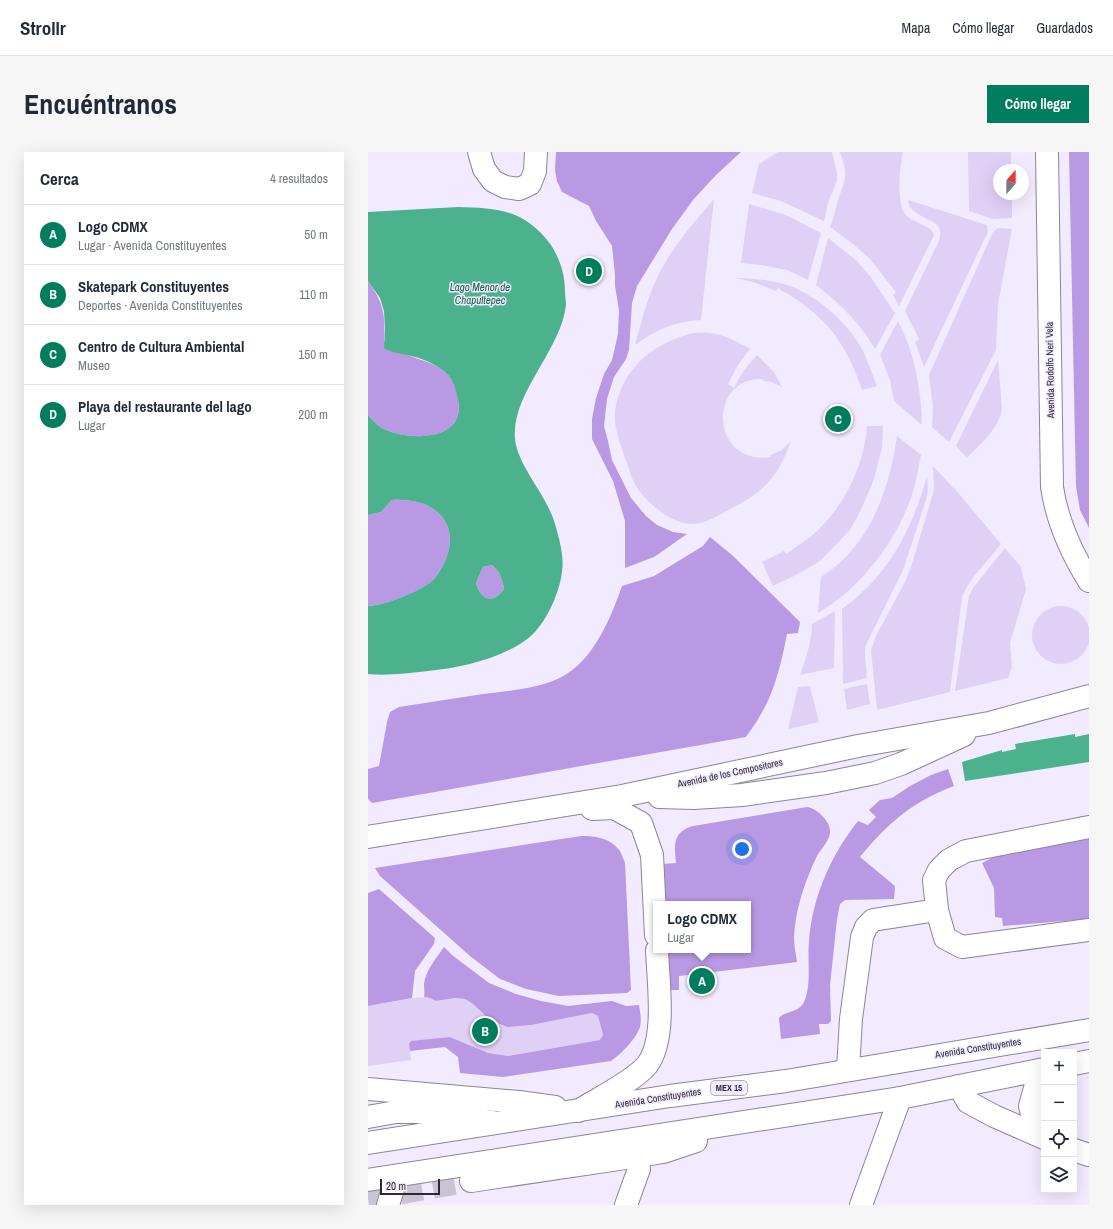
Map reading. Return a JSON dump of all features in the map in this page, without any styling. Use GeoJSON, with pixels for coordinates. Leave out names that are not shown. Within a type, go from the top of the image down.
{"type":"FeatureCollection","features":[{"type":"Feature","properties":{"kind":"main road"},"geometry":{"type":"LineString","coordinates":[[479,152],[484,170],[493,181],[505,187],[520,189],[530,184],[535,171],[536,152]]}},
{"type":"Feature","properties":{"kind":"main road","name":"Avenida Rodolfo Neri Vela"},"geometry":{"type":"LineString","coordinates":[[1047,152],[1052,487],[1055,507],[1060,523],[1089,581]]}},
{"type":"Feature","properties":{"kind":"main road","name":"Avenida de los Compositores"},"geometry":{"type":"LineString","coordinates":[[368,837],[622,796],[858,746],[989,723],[1089,696]]}},
{"type":"Feature","properties":{"kind":"main road"},"geometry":{"type":"LineString","coordinates":[[622,796],[694,798],[715,797],[742,795],[826,783],[888,769],[989,723]]}},
{"type":"Feature","properties":{"kind":"main road"},"geometry":{"type":"LineString","coordinates":[[541,809],[614,808],[641,823],[652,855],[654,901]]}},
{"type":"Feature","properties":{"kind":"main road"},"geometry":{"type":"LineString","coordinates":[[1089,827],[966,851],[948,860],[939,870],[934,880],[937,910],[945,938],[962,947],[1089,930]]}},
{"type":"Feature","properties":{"kind":"main road"},"geometry":{"type":"LineString","coordinates":[[848,1069],[851,1019],[862,937],[866,927],[873,920],[937,910]]}},
{"type":"Feature","properties":{"kind":"main road"},"geometry":{"type":"LineString","coordinates":[[368,1089],[519,1102],[578,1111],[630,1080],[647,1065],[654,1054],[658,1042],[659,1026],[657,953]]}},
{"type":"Feature","properties":{"kind":"main road","name":"Avenida Constituyentes"},"geometry":{"type":"LineString","coordinates":[[368,1143],[670,1096],[786,1081],[848,1069],[1089,1030]]}},
{"type":"Feature","properties":{"kind":"main road"},"geometry":{"type":"LineString","coordinates":[[1077,1063],[1089,1061]]}},
{"type":"Feature","properties":{"kind":"main road"},"geometry":{"type":"LineString","coordinates":[[368,1180],[900,1098],[1041,1070]]}},
{"type":"Feature","properties":{"kind":"main road"},"geometry":{"type":"LineString","coordinates":[[1041,1082],[1035,1088],[1030,1106],[1034,1122],[1041,1131]]}},
{"type":"Feature","properties":{"kind":"main road"},"geometry":{"type":"LineString","coordinates":[[959,1086],[968,1102],[994,1116],[1041,1137]]}},
{"type":"Feature","properties":{"kind":"main road"},"geometry":{"type":"LineString","coordinates":[[861,1205],[900,1098]]}},
{"type":"Feature","properties":{"kind":"main road"},"geometry":{"type":"LineString","coordinates":[[368,1117],[396,1112],[418,1112],[501,1123]]}},
{"type":"Feature","properties":{"kind":"main road"},"geometry":{"type":"LineString","coordinates":[[471,1181],[663,1152],[689,1144],[725,1126]]}},
{"type":"Feature","properties":{"kind":"main road"},"geometry":{"type":"LineString","coordinates":[[1077,1151],[1089,1155]]}},
{"type":"Feature","properties":{"kind":"main road"},"geometry":{"type":"LineString","coordinates":[[626,1205],[639,1169]]}},
{"type":"Feature","properties":{"kind":"main road"},"geometry":{"type":"LineString","coordinates":[[388,1205],[397,1176]]}},
{"type":"Feature","properties":{"kind":"shaded area"},"geometry":{"type":"Polygon","coordinates":[[[556,152],[741,152],[716,175],[693,200],[672,229],[637,286],[632,303],[629,350],[626,359],[614,377],[607,399],[604,426],[612,460],[631,498],[646,516],[657,525],[673,532],[687,534],[654,557],[625,568],[625,521],[613,481],[592,439],[592,419],[596,398],[604,374],[612,360],[618,334],[619,310],[615,286],[612,246],[596,221],[589,206],[562,192],[557,181],[555,170],[556,152]]]}},
{"type":"Feature","properties":{"kind":"shaded area"},"geometry":{"type":"Polygon","coordinates":[[[778,152],[832,152],[837,173],[837,181],[828,203],[824,221],[781,201],[752,193],[759,164],[778,152]]]}},
{"type":"Feature","properties":{"kind":"shaded area"},"geometry":{"type":"Polygon","coordinates":[[[840,152],[903,152],[900,184],[900,202],[902,209],[908,217],[926,226],[934,235],[899,306],[893,295],[896,292],[869,258],[830,227],[845,179],[845,170],[840,152]]]}},
{"type":"Feature","properties":{"kind":"shaded area"},"geometry":{"type":"Polygon","coordinates":[[[968,152],[1011,152],[1011,164],[993,164],[993,200],[1012,200],[1012,218],[993,219],[969,211],[968,152]]]}},
{"type":"Feature","properties":{"kind":"shaded area"},"geometry":{"type":"Polygon","coordinates":[[[1069,152],[1089,152],[1089,528],[1080,510],[1076,486],[1069,152]]]}},
{"type":"Feature","properties":{"kind":"shaded area"},"geometry":{"type":"Polygon","coordinates":[[[714,199],[701,320],[683,322],[666,327],[635,345],[644,311],[657,278],[683,237],[714,199]]]}},
{"type":"Feature","properties":{"kind":"shaded area"},"geometry":{"type":"Polygon","coordinates":[[[908,200],[987,225],[988,232],[924,367],[915,342],[919,339],[905,311],[938,243],[940,230],[934,222],[919,215],[913,210],[908,200]]]}},
{"type":"Feature","properties":{"kind":"shaded area"},"geometry":{"type":"Polygon","coordinates":[[[749,204],[786,215],[821,233],[808,280],[787,270],[741,263],[749,204]]]}},
{"type":"Feature","properties":{"kind":"shaded area"},"geometry":{"type":"Polygon","coordinates":[[[998,228],[1012,229],[998,304],[996,350],[949,442],[932,427],[933,408],[929,375],[993,232],[998,228]]]}},
{"type":"Feature","properties":{"kind":"shaded area"},"geometry":{"type":"Polygon","coordinates":[[[828,238],[857,261],[870,276],[895,313],[875,349],[849,314],[816,285],[828,238]]]}},
{"type":"Feature","properties":{"kind":"shaded area"},"geometry":{"type":"Polygon","coordinates":[[[736,278],[781,283],[809,295],[820,303],[840,320],[856,339],[862,349],[877,386],[862,390],[848,356],[840,342],[831,330],[808,308],[778,288],[776,291],[753,282],[736,278]]]}},
{"type":"Feature","properties":{"kind":"shaded area"},"geometry":{"type":"Polygon","coordinates":[[[368,281],[380,302],[384,316],[384,341],[405,354],[439,368],[448,375],[452,381],[458,397],[458,414],[454,424],[446,430],[435,434],[422,436],[397,434],[381,427],[368,415],[368,281]]]}},
{"type":"Feature","properties":{"kind":"shaded area"},"geometry":{"type":"Polygon","coordinates":[[[898,321],[909,346],[916,372],[922,425],[894,401],[890,380],[880,355],[898,321]]]}},
{"type":"Feature","properties":{"kind":"shaded area"},"geometry":{"type":"Polygon","coordinates":[[[693,333],[720,335],[736,341],[750,349],[738,365],[728,384],[734,388],[744,370],[757,355],[774,372],[782,387],[771,382],[763,381],[763,379],[745,382],[732,392],[725,405],[723,421],[727,436],[736,448],[751,456],[771,457],[771,455],[782,450],[791,441],[776,473],[770,481],[745,501],[719,515],[697,524],[684,523],[668,516],[646,499],[640,492],[633,480],[620,445],[615,419],[616,405],[620,391],[626,378],[634,367],[654,350],[666,343],[693,333]]]}},
{"type":"Feature","properties":{"kind":"shaded area"},"geometry":{"type":"Polygon","coordinates":[[[998,360],[1002,409],[1000,416],[993,430],[967,458],[956,446],[998,360]]]}},
{"type":"Feature","properties":{"kind":"shaded area"},"geometry":{"type":"Polygon","coordinates":[[[867,426],[883,426],[882,448],[873,482],[859,514],[850,530],[820,561],[773,586],[762,562],[784,551],[786,554],[807,539],[818,530],[837,508],[845,496],[858,469],[867,426]]]}},
{"type":"Feature","properties":{"kind":"shaded area"},"geometry":{"type":"Polygon","coordinates":[[[897,436],[921,455],[912,495],[905,513],[887,546],[862,577],[849,591],[818,613],[821,577],[838,564],[852,550],[874,516],[889,477],[897,436]]]}},
{"type":"Feature","properties":{"kind":"shaded area"},"geometry":{"type":"Polygon","coordinates":[[[933,466],[960,495],[1001,544],[974,576],[962,597],[950,692],[877,710],[871,650],[876,636],[906,580],[911,567],[934,490],[933,466]]]}},
{"type":"Feature","properties":{"kind":"shaded area"},"geometry":{"type":"Polygon","coordinates":[[[927,476],[928,490],[926,500],[903,570],[865,647],[867,678],[843,684],[842,609],[873,582],[896,550],[914,515],[927,476]]]}},
{"type":"Feature","properties":{"kind":"shaded area"},"geometry":{"type":"Polygon","coordinates":[[[392,500],[410,501],[426,505],[437,512],[445,522],[449,534],[449,547],[445,562],[430,583],[393,600],[368,606],[368,515],[381,512],[392,500]]]}},
{"type":"Feature","properties":{"kind":"shaded area"},"geometry":{"type":"Polygon","coordinates":[[[710,537],[732,555],[800,622],[798,633],[787,634],[774,685],[766,705],[746,737],[372,803],[368,799],[368,769],[379,766],[390,712],[399,707],[529,688],[551,682],[562,677],[580,663],[595,644],[608,621],[622,586],[654,576],[703,546],[710,537]]]}},
{"type":"Feature","properties":{"kind":"shaded area"},"geometry":{"type":"Polygon","coordinates":[[[1005,548],[1021,567],[1026,589],[1010,643],[1012,667],[1008,678],[955,691],[969,596],[973,588],[1005,548]]]}},
{"type":"Feature","properties":{"kind":"shaded area"},"geometry":{"type":"Polygon","coordinates":[[[492,565],[500,576],[504,589],[500,594],[492,599],[484,597],[478,589],[476,583],[483,567],[492,565]]]}},
{"type":"Feature","properties":{"kind":"shaded area"},"geometry":{"type":"Polygon","coordinates":[[[1055,606],[1067,606],[1077,610],[1086,619],[1090,629],[1090,641],[1082,656],[1067,664],[1055,664],[1045,660],[1036,651],[1032,641],[1032,629],[1036,619],[1045,610],[1055,606]]]}},
{"type":"Feature","properties":{"kind":"shaded area"},"geometry":{"type":"Polygon","coordinates":[[[835,611],[834,668],[800,675],[810,643],[812,624],[835,611]]]}},
{"type":"Feature","properties":{"kind":"shaded area"},"geometry":{"type":"Polygon","coordinates":[[[867,684],[870,704],[847,710],[844,689],[867,684]]]}},
{"type":"Feature","properties":{"kind":"shaded area"},"geometry":{"type":"Polygon","coordinates":[[[810,686],[819,722],[788,729],[798,687],[810,686]]]}},
{"type":"Feature","properties":{"kind":"shaded area"},"geometry":{"type":"Polygon","coordinates":[[[948,769],[954,786],[926,799],[902,815],[870,845],[860,857],[895,886],[894,899],[845,900],[840,904],[830,985],[831,1021],[828,1024],[819,1024],[820,1034],[781,1039],[779,1018],[784,1014],[799,1008],[804,1002],[809,980],[809,941],[814,909],[824,878],[839,848],[858,821],[868,825],[876,817],[869,810],[880,800],[892,798],[931,775],[948,769]]]}},
{"type":"Feature","properties":{"kind":"shaded area"},"geometry":{"type":"Polygon","coordinates":[[[807,807],[815,810],[823,816],[830,828],[830,835],[817,856],[805,886],[796,917],[794,938],[797,962],[679,976],[679,990],[667,990],[666,953],[751,953],[751,901],[664,901],[663,864],[676,863],[675,845],[678,835],[693,826],[807,807]]]}},
{"type":"Feature","properties":{"kind":"shaded area"},"geometry":{"type":"Polygon","coordinates":[[[1089,825],[1089,919],[1003,926],[1002,918],[995,917],[994,888],[982,863],[1015,846],[1089,825]]]}},
{"type":"Feature","properties":{"kind":"shaded area"},"geometry":{"type":"Polygon","coordinates":[[[581,836],[597,837],[612,843],[620,851],[625,863],[631,990],[627,993],[559,996],[526,989],[500,979],[470,956],[380,876],[375,868],[581,836]]]}},
{"type":"Feature","properties":{"kind":"shaded area"},"geometry":{"type":"Polygon","coordinates":[[[379,889],[435,938],[434,944],[415,971],[412,998],[368,1006],[368,893],[379,889]]]}},
{"type":"Feature","properties":{"kind":"shaded area"},"geometry":{"type":"Polygon","coordinates":[[[444,947],[452,955],[489,983],[516,994],[568,1006],[612,1001],[626,1006],[639,1005],[641,1024],[638,1032],[628,1046],[611,1061],[503,1077],[460,1073],[458,1057],[445,1047],[410,1051],[409,1044],[411,1041],[450,1037],[488,1053],[508,1056],[600,1040],[603,1035],[598,1016],[592,1013],[531,1025],[507,1027],[490,1020],[473,1004],[465,999],[455,998],[436,1001],[424,997],[424,984],[427,974],[444,947]]]}},
{"type":"Feature","properties":{"kind":"shaded area"},"geometry":{"type":"Polygon","coordinates":[[[420,997],[430,998],[436,1001],[455,998],[465,999],[473,1004],[490,1020],[507,1027],[531,1025],[592,1013],[598,1016],[603,1035],[600,1040],[508,1056],[488,1053],[450,1037],[409,1044],[411,1060],[368,1066],[368,1006],[420,997]]]}},
{"type":"Feature","properties":{"kind":"water","name":"Lago Menor de Chapultepec"},"geometry":{"type":"Polygon","coordinates":[[[458,207],[486,208],[510,213],[531,224],[551,245],[559,261],[564,279],[566,305],[562,322],[555,339],[521,405],[516,422],[515,439],[521,460],[546,502],[555,524],[563,565],[559,586],[550,609],[539,628],[521,643],[496,656],[441,670],[383,675],[368,674],[368,606],[393,600],[430,583],[445,562],[449,547],[449,534],[445,522],[437,512],[426,505],[410,501],[392,500],[381,512],[368,515],[368,415],[376,424],[397,434],[422,436],[435,434],[446,430],[454,424],[458,414],[458,400],[450,378],[444,371],[423,360],[384,348],[384,311],[380,298],[368,281],[368,212],[458,207]],[[492,565],[483,567],[476,583],[478,589],[484,597],[492,599],[500,594],[504,589],[497,570],[492,565]]]}},
{"type":"Feature","properties":{"kind":"water"},"geometry":{"type":"Polygon","coordinates":[[[1075,734],[1075,737],[1089,734],[1089,762],[965,781],[962,762],[1002,750],[1002,752],[1016,749],[1015,744],[1075,734]]]}},
{"type":"Feature","properties":{"kind":"tunnel"},"geometry":{"type":"LineString","coordinates":[[368,1199],[471,1181]]}},
{"type":"Feature","properties":{"kind":"place","name":"Playa del restaurante del lago"},"geometry":{"type":"Point","coordinates":[589,271]}},
{"type":"Feature","properties":{"kind":"place","name":"Centro de Cultura Ambiental"},"geometry":{"type":"Point","coordinates":[838,419]}},
{"type":"Feature","properties":{"kind":"place","name":"Logo CDMX"},"geometry":{"type":"Point","coordinates":[702,981]}},
{"type":"Feature","properties":{"kind":"place","name":"Skatepark Constituyentes"},"geometry":{"type":"Point","coordinates":[485,1031]}}]}
